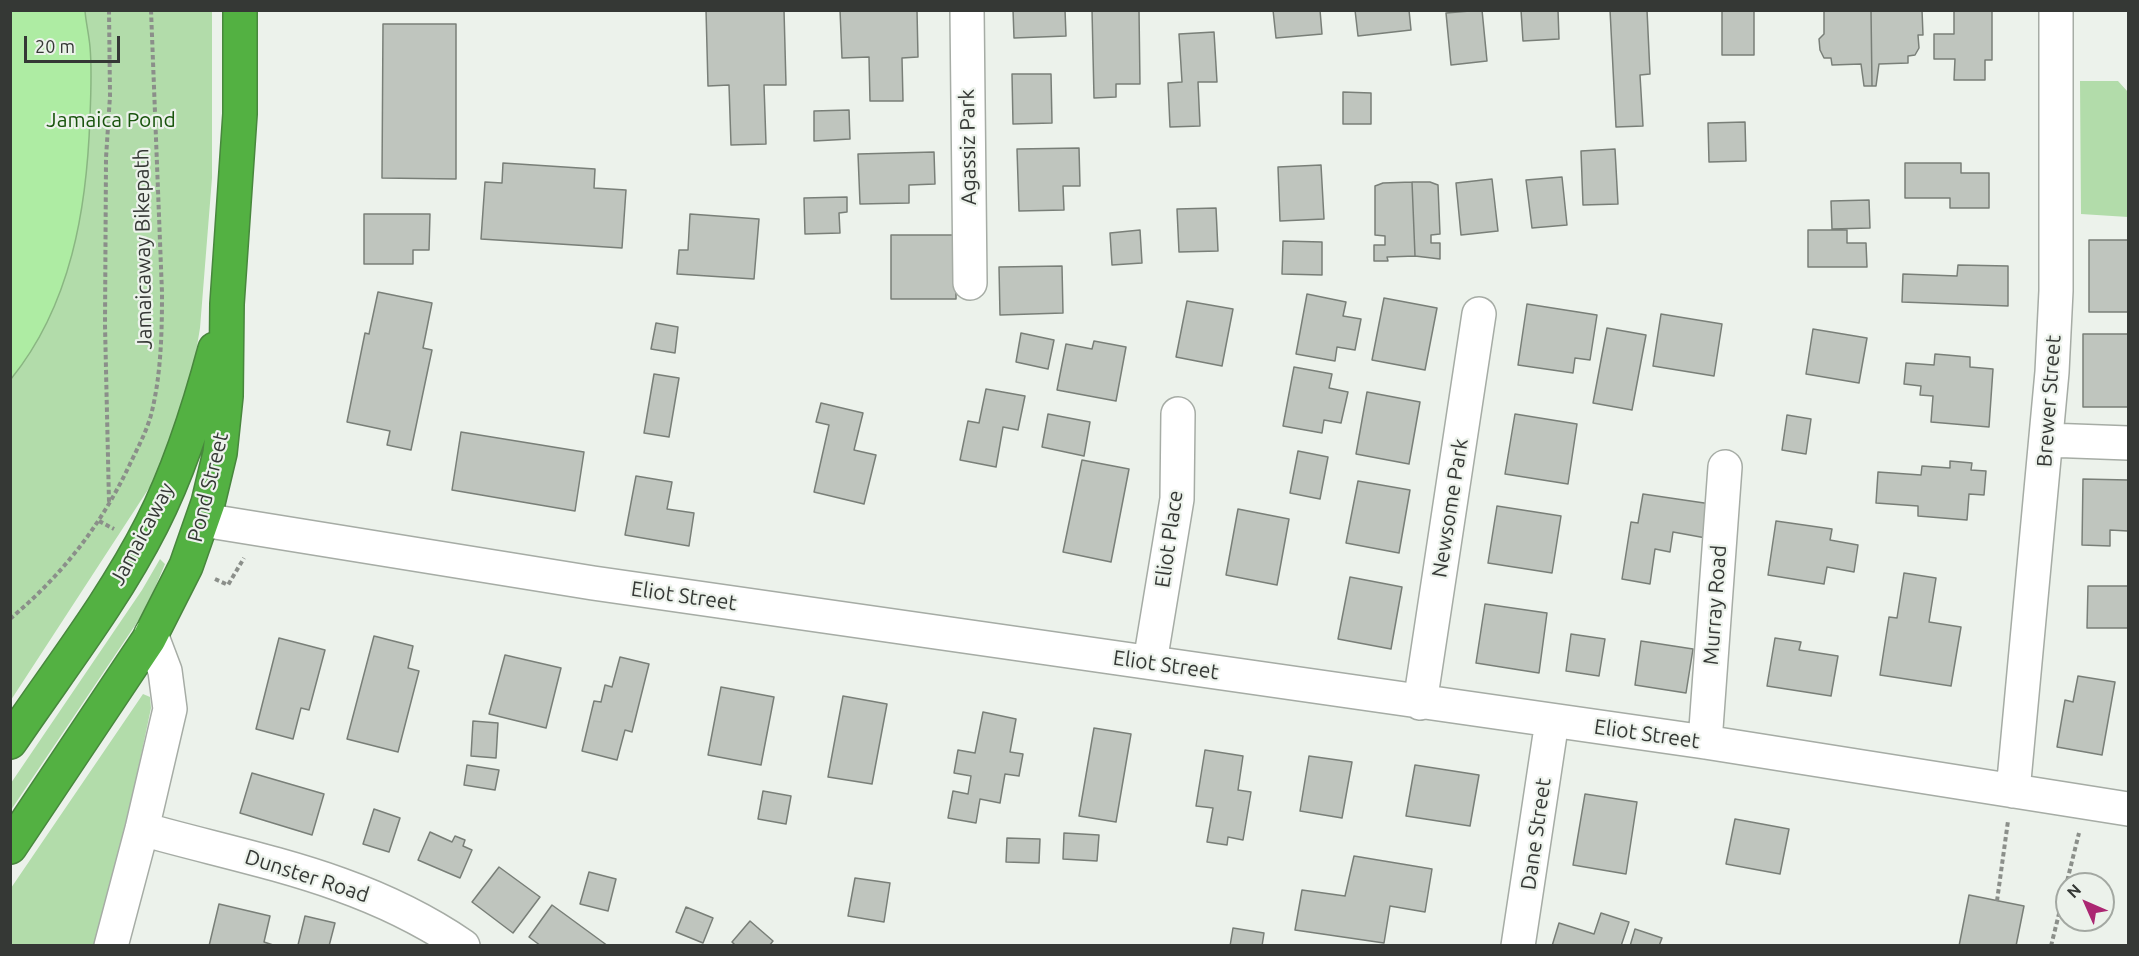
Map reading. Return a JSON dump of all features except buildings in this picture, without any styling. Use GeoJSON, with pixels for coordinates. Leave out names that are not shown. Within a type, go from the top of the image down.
{"type":"FeatureCollection","features":[{"type":"Feature","properties":{"kind":"highway","name":"Pond Street"},"geometry":{"type":"LineString","coordinates":[[152,634],[182,574],[203,520],[222,436],[228,372],[227,304],[240,126],[240,10]]}},
{"type":"Feature","properties":{"kind":"highway","name":"Jamaicaway"},"geometry":{"type":"LineString","coordinates":[[10,742],[121,578],[152,524],[181,457],[203,394],[227,304]]}},
{"type":"Feature","properties":{"kind":"highway"},"geometry":{"type":"LineString","coordinates":[[10,847],[152,634]]}},
{"type":"Feature","properties":{"kind":"street","name":"Agassiz Park"},"geometry":{"type":"LineString","coordinates":[[967,10],[970,283]]}},
{"type":"Feature","properties":{"kind":"street","name":"Brewer Street"},"geometry":{"type":"LineString","coordinates":[[2013,791],[2048,440],[2056,291],[2056,10]]}},
{"type":"Feature","properties":{"kind":"street","name":"Newsome Park"},"geometry":{"type":"LineString","coordinates":[[1420,703],[1479,314]]}},
{"type":"Feature","properties":{"kind":"street","name":"Eliot Place"},"geometry":{"type":"LineString","coordinates":[[1150,662],[1178,499],[1178,414]]}},
{"type":"Feature","properties":{"kind":"street"},"geometry":{"type":"LineString","coordinates":[[2048,440],[2128,443]]}},
{"type":"Feature","properties":{"kind":"street","name":"Murray Road"},"geometry":{"type":"LineString","coordinates":[[1705,742],[1725,467]]}},
{"type":"Feature","properties":{"kind":"street","name":"Eliot Street"},"geometry":{"type":"LineString","coordinates":[[203,520],[593,583],[1705,742],[2128,809]]}},
{"type":"Feature","properties":{"kind":"street"},"geometry":{"type":"LineString","coordinates":[[111,945],[142,829],[170,710],[165,671],[152,634]]}},
{"type":"Feature","properties":{"kind":"street","name":"Dane Street"},"geometry":{"type":"LineString","coordinates":[[1518,945],[1552,721]]}},
{"type":"Feature","properties":{"kind":"street","name":"Dunster Road"},"geometry":{"type":"LineString","coordinates":[[142,829],[291,868],[356,888],[417,918],[463,945]]}},
{"type":"Feature","properties":{"kind":"path"},"geometry":{"type":"LineString","coordinates":[[109,10],[110,96],[106,158],[105,325],[110,504]]}},
{"type":"Feature","properties":{"kind":"path","name":"Jamaicaway Bikepath"},"geometry":{"type":"LineString","coordinates":[[10,619],[69,563],[110,504],[142,440],[150,418],[162,331],[152,10]]}},
{"type":"Feature","properties":{"kind":"path"},"geometry":{"type":"LineString","coordinates":[[228,585],[233,572],[243,562]]}},
{"type":"Feature","properties":{"kind":"path"},"geometry":{"type":"LineString","coordinates":[[1997,901],[2013,791]]}},
{"type":"Feature","properties":{"kind":"path"},"geometry":{"type":"LineString","coordinates":[[2051,945],[2086,802]]}},
{"type":"Feature","properties":{"kind":"green space","name":"Jamaica Pond"},"geometry":{"type":"Polygon","coordinates":[[[11,11],[212,11],[212,178],[200,328],[189,395],[174,439],[151,485],[11,700],[11,11]]]}},
{"type":"Feature","properties":{"kind":"green space"},"geometry":{"type":"Polygon","coordinates":[[[2080,81],[2118,81],[2128,92],[2128,217],[2081,214],[2080,81]]]}},
{"type":"Feature","properties":{"kind":"green space"},"geometry":{"type":"Polygon","coordinates":[[[160,559],[165,564],[146,609],[11,810],[11,783],[142,590],[160,559]]]}},
{"type":"Feature","properties":{"kind":"green space"},"geometry":{"type":"Polygon","coordinates":[[[143,694],[150,697],[151,708],[123,841],[95,945],[11,946],[11,888],[143,694]]]}},
{"type":"Feature","properties":{"kind":"shaded area","name":"Jamaica Pond"},"geometry":{"type":"Polygon","coordinates":[[[11,10],[85,11],[90,47],[91,99],[85,186],[72,255],[62,288],[48,320],[11,379],[11,10]]]}}]}
